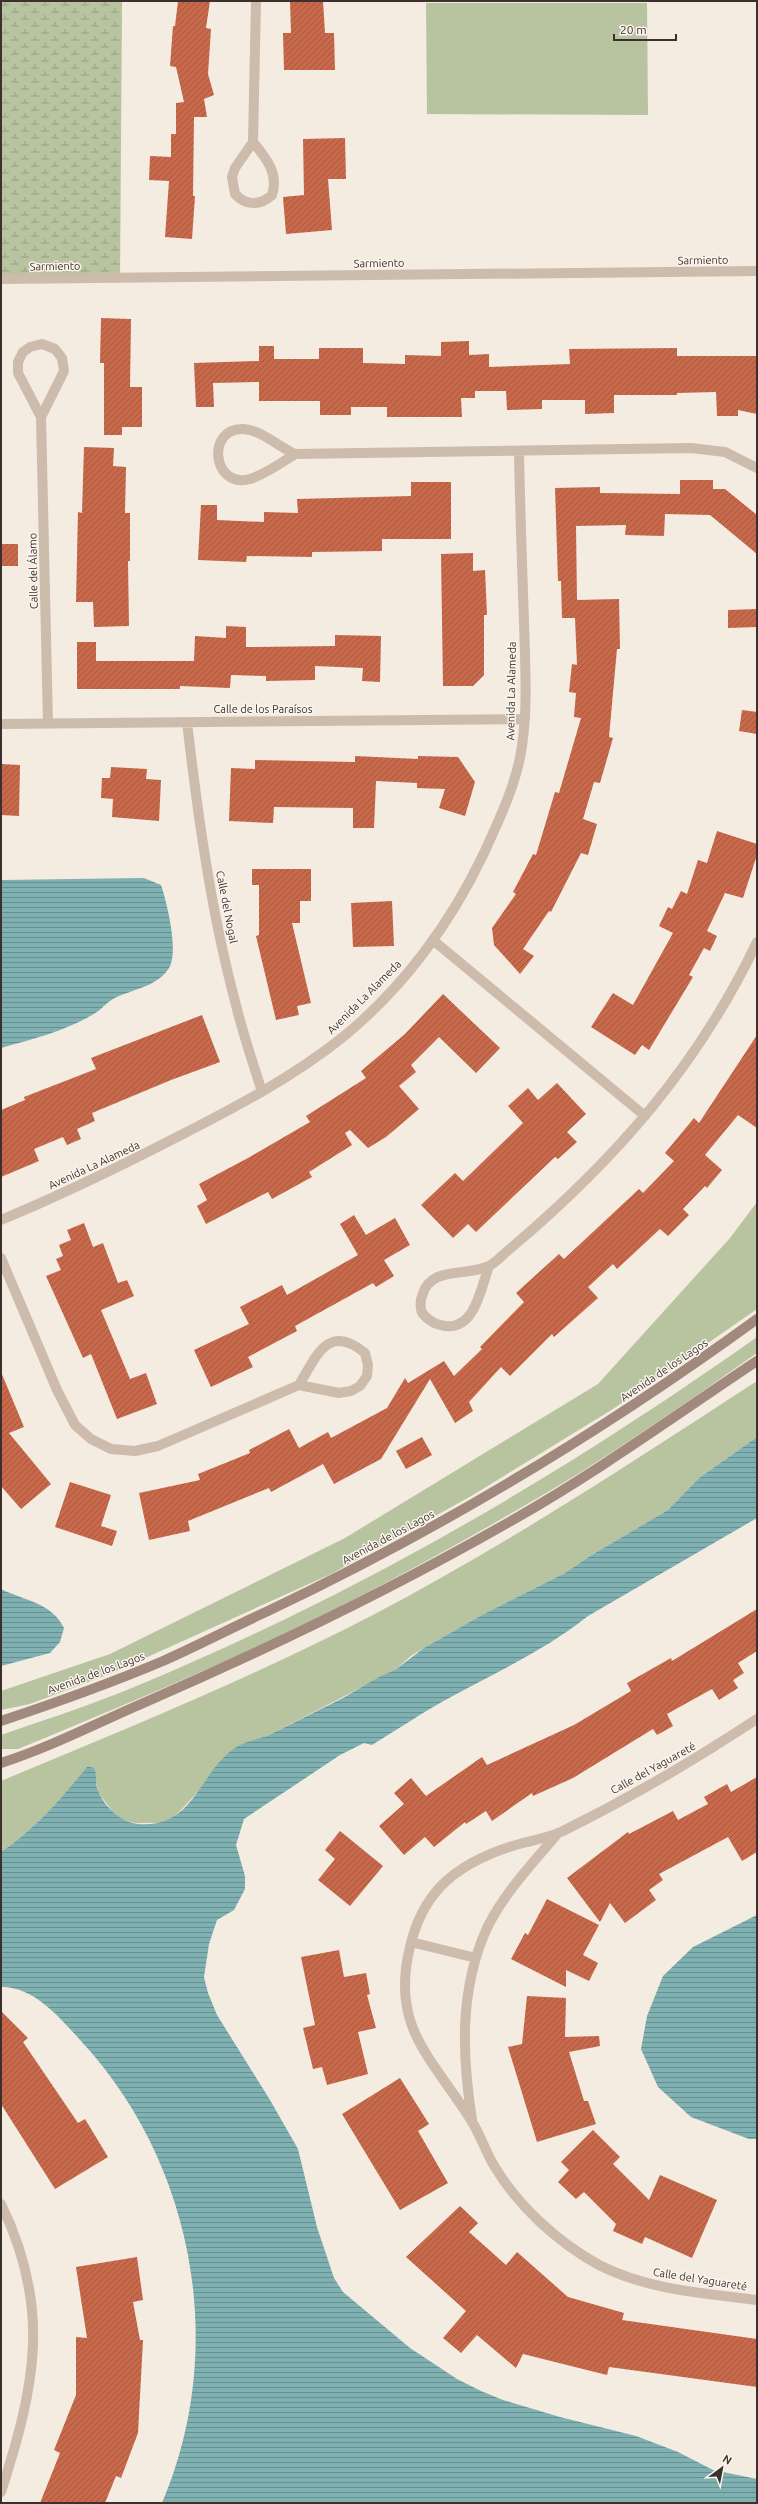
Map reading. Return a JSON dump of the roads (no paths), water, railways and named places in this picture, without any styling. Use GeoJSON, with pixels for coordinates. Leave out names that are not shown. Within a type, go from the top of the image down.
{"type":"FeatureCollection","features":[{"type":"Feature","properties":{"kind":"street"},"geometry":{"type":"LineString","coordinates":[[253,142],[264,155],[275,178],[272,195],[261,202],[253,204],[245,202],[235,194],[232,177],[235,168],[253,142],[256,1]]}},
{"type":"Feature","properties":{"kind":"street","name":"Sarmiento"},"geometry":{"type":"LineString","coordinates":[[1,279],[757,271]]}},
{"type":"Feature","properties":{"kind":"street","name":"Calle del Álamo"},"geometry":{"type":"LineString","coordinates":[[41,417],[64,371],[62,358],[55,349],[42,344],[30,347],[23,352],[18,362],[18,373],[41,417],[48,724]]}},
{"type":"Feature","properties":{"kind":"street"},"geometry":{"type":"LineString","coordinates":[[295,454],[258,433],[243,429],[228,432],[221,440],[217,454],[219,466],[226,474],[236,479],[249,479],[295,454],[691,448],[725,452],[757,468]]}},
{"type":"Feature","properties":{"kind":"street","name":"Avenida La Alameda"},"geometry":{"type":"LineString","coordinates":[[1,1220],[122,1165],[262,1092],[309,1063],[345,1035],[394,987],[434,941],[466,892],[491,838],[515,777],[522,748],[525,719],[519,451]]}},
{"type":"Feature","properties":{"kind":"street","name":"Calle de los Paraísos"},"geometry":{"type":"LineString","coordinates":[[1,724],[525,719]]}},
{"type":"Feature","properties":{"kind":"street","name":"Calle del Nogal"},"geometry":{"type":"LineString","coordinates":[[187,722],[199,822],[217,922],[235,1005],[262,1092]]}},
{"type":"Feature","properties":{"kind":"street"},"geometry":{"type":"LineString","coordinates":[[434,941],[646,1116]]}},
{"type":"Feature","properties":{"kind":"street"},"geometry":{"type":"LineString","coordinates":[[489,1266],[435,1278],[425,1286],[421,1298],[422,1312],[429,1321],[451,1327],[462,1324],[471,1314],[489,1266],[601,1167],[646,1116],[684,1068],[715,1020],[757,942]]}},
{"type":"Feature","properties":{"kind":"street"},"geometry":{"type":"LineString","coordinates":[[1,1258],[57,1390],[75,1425],[91,1439],[111,1449],[135,1452],[158,1446],[299,1385],[339,1393],[351,1391],[360,1386],[367,1376],[368,1365],[364,1353],[344,1340],[334,1341],[323,1346],[299,1385]]}},
{"type":"Feature","properties":{"kind":"street","name":"Avenida de los Lagos"},"geometry":{"type":"LineString","coordinates":[[1,1720],[162,1661],[318,1587],[414,1538],[583,1439],[757,1319]]}},
{"type":"Feature","properties":{"kind":"street"},"geometry":{"type":"LineString","coordinates":[[1,1763],[208,1674],[327,1620],[512,1520],[603,1465],[757,1361]]}},
{"type":"Feature","properties":{"kind":"street"},"geometry":{"type":"LineString","coordinates":[[1,1715],[18,1715]]}},
{"type":"Feature","properties":{"kind":"street","name":"Calle del Yaguareté"},"geometry":{"type":"LineString","coordinates":[[757,1719],[706,1753],[558,1833],[508,1847],[469,1863],[445,1882],[431,1898],[421,1916],[411,1942],[403,1972],[403,1989],[412,2025],[420,2044],[472,2121],[493,2164],[514,2194],[541,2223],[598,2264],[632,2279],[666,2288],[757,2300]]}},
{"type":"Feature","properties":{"kind":"street","name":"Calle del Yaguareté"},"geometry":{"type":"LineString","coordinates":[[472,2121],[464,2068],[464,2025],[476,1958],[488,1928],[498,1911],[523,1874],[558,1833]]}},
{"type":"Feature","properties":{"kind":"street"},"geometry":{"type":"LineString","coordinates":[[411,1942],[476,1958]]}},
{"type":"Feature","properties":{"kind":"street"},"geometry":{"type":"LineString","coordinates":[[1,2204],[25,2264],[32,2307],[35,2343],[24,2414],[1,2492]]}},
{"type":"Feature","properties":{"kind":"water"},"geometry":{"type":"Polygon","coordinates":[[[144,878],[161,885],[169,915],[173,950],[169,968],[164,974],[152,983],[114,998],[97,1012],[75,1024],[1,1048],[1,880],[144,878]]]}},
{"type":"Feature","properties":{"kind":"water"},"geometry":{"type":"Polygon","coordinates":[[[757,1437],[757,1518],[588,1616],[571,1629],[535,1652],[440,1703],[372,1745],[364,1743],[340,1755],[244,1819],[236,1845],[245,1876],[245,1889],[234,1910],[217,1920],[209,1944],[204,1977],[208,1993],[217,2015],[270,2100],[298,2149],[317,2227],[334,2278],[343,2292],[410,2348],[457,2379],[503,2400],[560,2417],[636,2436],[678,2452],[713,2470],[757,2479],[757,2503],[162,2503],[182,2444],[193,2383],[195,2322],[189,2260],[174,2201],[151,2143],[120,2090],[81,2041],[46,2005],[25,1992],[13,1988],[1,1987],[1,1852],[37,1823],[88,1766],[94,1768],[96,1783],[102,1799],[110,1809],[120,1817],[132,1823],[138,1824],[157,1823],[173,1817],[185,1808],[225,1756],[238,1746],[269,1735],[344,1697],[395,1670],[424,1648],[482,1615],[565,1573],[590,1556],[668,1510],[699,1478],[757,1437]]]}},
{"type":"Feature","properties":{"kind":"water"},"geometry":{"type":"Polygon","coordinates":[[[1,1589],[45,1607],[59,1619],[64,1628],[60,1642],[50,1653],[1,1666],[1,1589]]]}},
{"type":"Feature","properties":{"kind":"water"},"geometry":{"type":"Polygon","coordinates":[[[757,1915],[757,2139],[749,2139],[691,2117],[658,2087],[641,2049],[647,2016],[663,1976],[693,1947],[757,1915]]]}}]}
